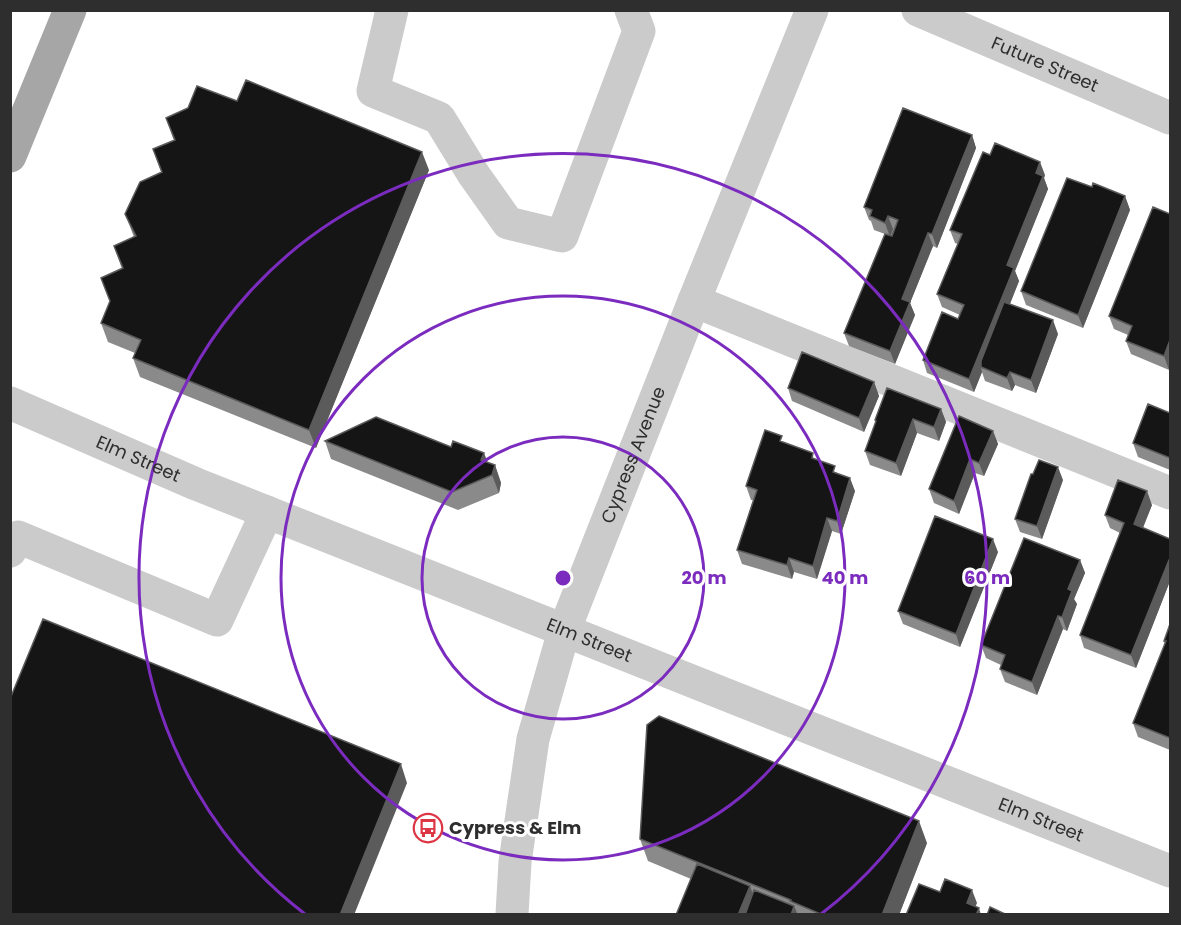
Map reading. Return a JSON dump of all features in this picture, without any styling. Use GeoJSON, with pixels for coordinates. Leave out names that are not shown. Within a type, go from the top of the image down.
{"type":"FeatureCollection","features":[{"type":"Feature","properties":{"kind":"main road"},"geometry":{"type":"LineString","coordinates":[[10,156],[70,10]]}},
{"type":"Feature","properties":{"kind":"street"},"geometry":{"type":"LineString","coordinates":[[392,10],[373,91],[440,118],[474,175],[508,223],[562,236],[639,31],[631,10]]}},
{"type":"Feature","properties":{"kind":"street","name":"Cypress Avenue"},"geometry":{"type":"LineString","coordinates":[[512,915],[515,862],[533,739],[564,631],[812,10]]}},
{"type":"Feature","properties":{"kind":"street","name":"Future Street"},"geometry":{"type":"LineString","coordinates":[[918,10],[1170,118]]}},
{"type":"Feature","properties":{"kind":"street"},"geometry":{"type":"LineString","coordinates":[[694,301],[1170,493]]}},
{"type":"Feature","properties":{"kind":"street","name":"Elm Street"},"geometry":{"type":"LineString","coordinates":[[10,403],[196,484],[1170,871]]}},
{"type":"Feature","properties":{"kind":"street"},"geometry":{"type":"LineString","coordinates":[[10,551],[18,537],[217,620],[267,512]]}},
{"type":"Feature","properties":{"kind":"building"},"geometry":{"type":"Polygon","coordinates":[[[246,80],[422,152],[309,430],[133,358],[141,340],[101,323],[110,301],[101,278],[123,268],[114,246],[136,236],[125,214],[140,182],[162,172],[153,149],[175,140],[166,118],[188,108],[197,86],[237,101],[246,80]]]}},
{"type":"Feature","properties":{"kind":"building"},"geometry":{"type":"Polygon","coordinates":[[[903,108],[972,135],[932,234],[928,233],[902,299],[910,302],[890,351],[844,333],[885,234],[892,236],[898,220],[888,216],[885,223],[870,216],[872,210],[864,207],[903,108]]]}},
{"type":"Feature","properties":{"kind":"building"},"geometry":{"type":"Polygon","coordinates":[[[995,143],[1040,162],[1036,173],[1043,176],[1007,265],[1014,268],[969,379],[923,360],[942,312],[958,319],[964,305],[937,294],[962,234],[950,230],[983,152],[990,155],[995,143]]]}},
{"type":"Feature","properties":{"kind":"building"},"geometry":{"type":"Polygon","coordinates":[[[1067,178],[1092,187],[1093,183],[1125,196],[1078,315],[1021,291],[1067,178]]]}},
{"type":"Feature","properties":{"kind":"building"},"geometry":{"type":"Polygon","coordinates":[[[1153,207],[1170,214],[1170,340],[1164,356],[1126,341],[1132,326],[1109,316],[1153,207]]]}},
{"type":"Feature","properties":{"kind":"building"},"geometry":{"type":"Polygon","coordinates":[[[1004,302],[1053,320],[1031,380],[1010,372],[1007,378],[981,367],[981,361],[1004,302]]]}},
{"type":"Feature","properties":{"kind":"building"},"geometry":{"type":"Polygon","coordinates":[[[802,352],[874,382],[859,418],[788,388],[802,352]]]}},
{"type":"Feature","properties":{"kind":"building"},"geometry":{"type":"Polygon","coordinates":[[[887,388],[941,409],[934,427],[913,419],[896,463],[865,451],[887,388]]]}},
{"type":"Feature","properties":{"kind":"building"},"geometry":{"type":"Polygon","coordinates":[[[1148,404],[1170,413],[1170,458],[1133,443],[1148,404]]]}},
{"type":"Feature","properties":{"kind":"building"},"geometry":{"type":"Polygon","coordinates":[[[959,416],[993,431],[979,463],[970,459],[954,501],[929,489],[959,416]]]}},
{"type":"Feature","properties":{"kind":"building"},"geometry":{"type":"Polygon","coordinates":[[[376,417],[451,447],[453,441],[484,453],[481,460],[495,465],[492,475],[452,492],[325,441],[376,417]]]}},
{"type":"Feature","properties":{"kind":"building"},"geometry":{"type":"Polygon","coordinates":[[[765,430],[782,436],[780,441],[813,453],[812,458],[835,466],[833,472],[850,478],[837,521],[827,518],[813,566],[789,558],[787,565],[737,550],[757,490],[746,486],[765,430]]]}},
{"type":"Feature","properties":{"kind":"building"},"geometry":{"type":"Polygon","coordinates":[[[1039,460],[1058,467],[1037,526],[1015,519],[1031,474],[1039,460]]]}},
{"type":"Feature","properties":{"kind":"building"},"geometry":{"type":"Polygon","coordinates":[[[1118,480],[1147,491],[1134,524],[1170,539],[1170,560],[1131,655],[1080,635],[1124,523],[1105,515],[1118,480]]]}},
{"type":"Feature","properties":{"kind":"building"},"geometry":{"type":"Polygon","coordinates":[[[935,516],[993,539],[956,634],[898,611],[935,516]]]}},
{"type":"Feature","properties":{"kind":"building"},"geometry":{"type":"Polygon","coordinates":[[[1024,538],[1080,560],[1068,589],[1072,591],[1062,617],[1058,616],[1032,682],[1000,669],[1005,655],[981,645],[1024,538]]]}},
{"type":"Feature","properties":{"kind":"building"},"geometry":{"type":"Polygon","coordinates":[[[43,619],[401,764],[340,915],[10,915],[10,699],[43,619]]]}},
{"type":"Feature","properties":{"kind":"building"},"geometry":{"type":"Polygon","coordinates":[[[1170,624],[1170,738],[1133,723],[1166,641],[1164,641],[1170,624]]]}},
{"type":"Feature","properties":{"kind":"building"},"geometry":{"type":"Polygon","coordinates":[[[659,716],[919,821],[882,915],[823,915],[640,839],[647,725],[659,716]]]}},
{"type":"Feature","properties":{"kind":"building"},"geometry":{"type":"Polygon","coordinates":[[[697,864],[750,886],[738,915],[676,915],[697,864]]]}},
{"type":"Feature","properties":{"kind":"building"},"geometry":{"type":"Polygon","coordinates":[[[945,879],[972,890],[967,903],[979,908],[976,915],[906,915],[919,884],[940,892],[945,879]]]}},
{"type":"Feature","properties":{"kind":"building"},"geometry":{"type":"Polygon","coordinates":[[[754,890],[794,906],[791,915],[745,915],[754,890]]]}},
{"type":"Feature","properties":{"kind":"building"},"geometry":{"type":"Polygon","coordinates":[[[990,907],[1007,915],[987,915],[990,907]]]}},
{"type":"Feature","properties":{"kind":"place","name":"Cypress & Elm"},"geometry":{"type":"Point","coordinates":[428,828]}}]}
